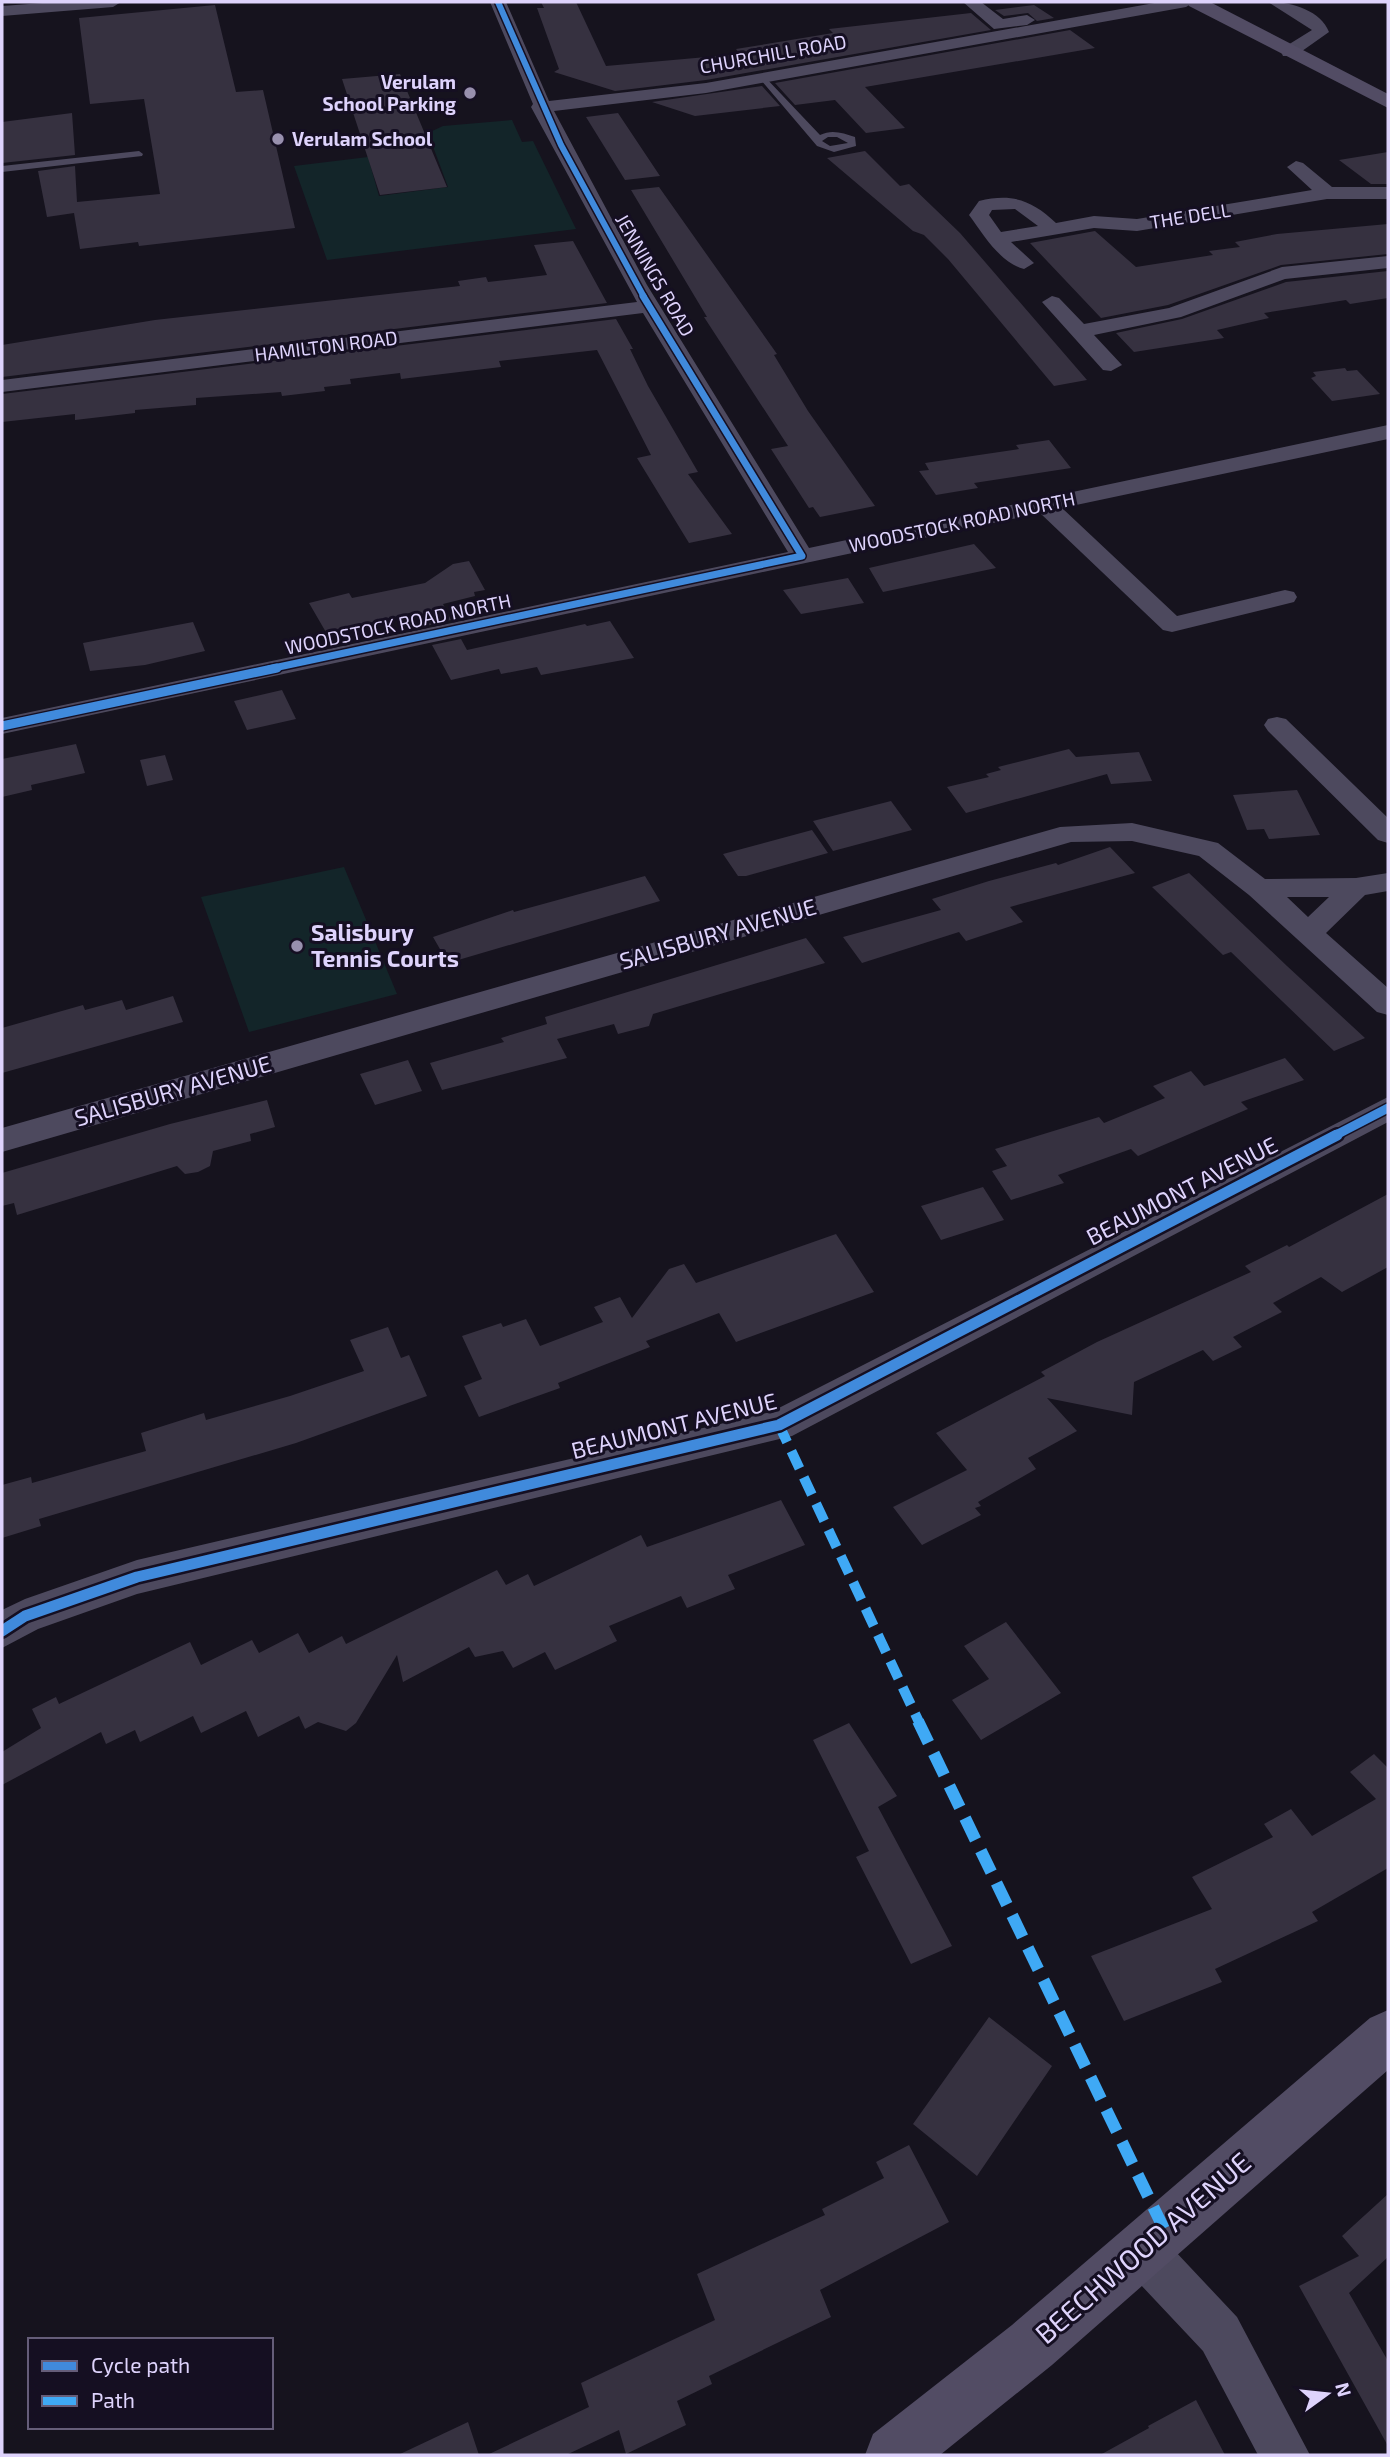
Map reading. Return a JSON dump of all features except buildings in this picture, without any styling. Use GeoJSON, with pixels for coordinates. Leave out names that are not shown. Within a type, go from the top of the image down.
{"type":"FeatureCollection","features":[{"type":"Feature","properties":{"kind":"street"},"geometry":{"type":"LineString","coordinates":[[2,11],[113,2]]}},
{"type":"Feature","properties":{"kind":"street","name":"JENNINGS ROAD"},"geometry":{"type":"LineString","coordinates":[[498,2],[540,107],[650,306],[802,556]]}},
{"type":"Feature","properties":{"kind":"street"},"geometry":{"type":"LineString","coordinates":[[971,2],[1006,29]]}},
{"type":"Feature","properties":{"kind":"street","name":"CHURCHILL ROAD"},"geometry":{"type":"LineString","coordinates":[[540,107],[645,96],[764,78],[1006,29],[1075,12],[1186,2]]}},
{"type":"Feature","properties":{"kind":"street"},"geometry":{"type":"LineString","coordinates":[[1196,2],[1388,103]]}},
{"type":"Feature","properties":{"kind":"street"},"geometry":{"type":"LineString","coordinates":[[1276,2],[1318,24],[1321,32],[1289,52]]}},
{"type":"Feature","properties":{"kind":"street"},"geometry":{"type":"LineString","coordinates":[[1296,167],[1327,193]]}},
{"type":"Feature","properties":{"kind":"street","name":"THE DELL"},"geometry":{"type":"LineString","coordinates":[[996,239],[1094,222],[1137,225],[1327,193],[1388,193]]}},
{"type":"Feature","properties":{"kind":"street"},"geometry":{"type":"LineString","coordinates":[[1024,263],[996,239],[979,215],[986,205],[1008,202],[1027,205],[1052,229]]}},
{"type":"Feature","properties":{"kind":"street"},"geometry":{"type":"LineString","coordinates":[[1081,331],[1174,313],[1282,273],[1388,262]]}},
{"type":"Feature","properties":{"kind":"street"},"geometry":{"type":"LineString","coordinates":[[1052,302],[1111,365]]}},
{"type":"Feature","properties":{"kind":"street","name":"HAMILTON ROAD"},"geometry":{"type":"LineString","coordinates":[[2,386],[650,306]]}},
{"type":"Feature","properties":{"kind":"street","name":"WOODSTOCK ROAD NORTH"},"geometry":{"type":"LineString","coordinates":[[2,726],[1388,432]]}},
{"type":"Feature","properties":{"kind":"street"},"geometry":{"type":"LineString","coordinates":[[1044,504],[1162,629],[1284,597]]}},
{"type":"Feature","properties":{"kind":"street"},"geometry":{"type":"LineString","coordinates":[[1277,725],[1388,834]]}},
{"type":"Feature","properties":{"kind":"street","name":"SALISBURY AVENUE"},"geometry":{"type":"LineString","coordinates":[[2,1140],[1070,833],[1132,832],[1208,849],[1259,888],[1388,1005]]}},
{"type":"Feature","properties":{"kind":"street"},"geometry":{"type":"LineString","coordinates":[[1259,888],[1356,887],[1388,882]]}},
{"type":"Feature","properties":{"kind":"street"},"geometry":{"type":"LineString","coordinates":[[1309,933],[1356,887]]}},
{"type":"Feature","properties":{"kind":"street","name":"BEAUMONT AVENUE"},"geometry":{"type":"LineString","coordinates":[[2,1630],[25,1616],[137,1577],[779,1425],[1388,1108]]}},
{"type":"Feature","properties":{"kind":"street","name":"BEECHWOOD AVENUE"},"geometry":{"type":"LineString","coordinates":[[894,2455],[1032,2345],[1388,2036]]}},
{"type":"Feature","properties":{"kind":"street"},"geometry":{"type":"LineString","coordinates":[[1141,2250],[1220,2334],[1285,2455]]}},
{"type":"Feature","properties":{"kind":"lane"},"geometry":{"type":"LineString","coordinates":[[764,78],[818,139]]}},
{"type":"Feature","properties":{"kind":"lane"},"geometry":{"type":"LineString","coordinates":[[2,169],[139,154]]}},
{"type":"Feature","properties":{"kind":"shaded area"},"geometry":{"type":"Polygon","coordinates":[[[512,120],[522,142],[533,141],[576,229],[327,260],[294,166],[368,157],[379,196],[448,187],[428,133],[443,126],[512,120]]]}},
{"type":"Feature","properties":{"kind":"shaded area","name":"Salisbury Tennis Courts"},"geometry":{"type":"Polygon","coordinates":[[[344,867],[397,994],[249,1032],[201,897],[344,867]]]}},
{"type":"Feature","properties":{"kind":"marked path"},"geometry":{"type":"LineString","coordinates":[[779,1425],[960,1810],[1164,2229]]}},
{"type":"Feature","properties":{"kind":"cycle path"},"geometry":{"type":"LineString","coordinates":[[2,726],[802,556],[678,354],[598,215],[527,74],[498,2]]}},
{"type":"Feature","properties":{"kind":"cycle path"},"geometry":{"type":"LineString","coordinates":[[2,1631],[25,1616],[137,1577],[779,1425],[1388,1108]]}},
{"type":"Feature","properties":{"kind":"place","name":"Verulam School Parking"},"geometry":{"type":"Point","coordinates":[470,93]}},
{"type":"Feature","properties":{"kind":"place","name":"Verulam School"},"geometry":{"type":"Point","coordinates":[278,139]}},
{"type":"Feature","properties":{"kind":"place","name":"Salisbury Tennis Courts"},"geometry":{"type":"Point","coordinates":[297,946]}}]}
